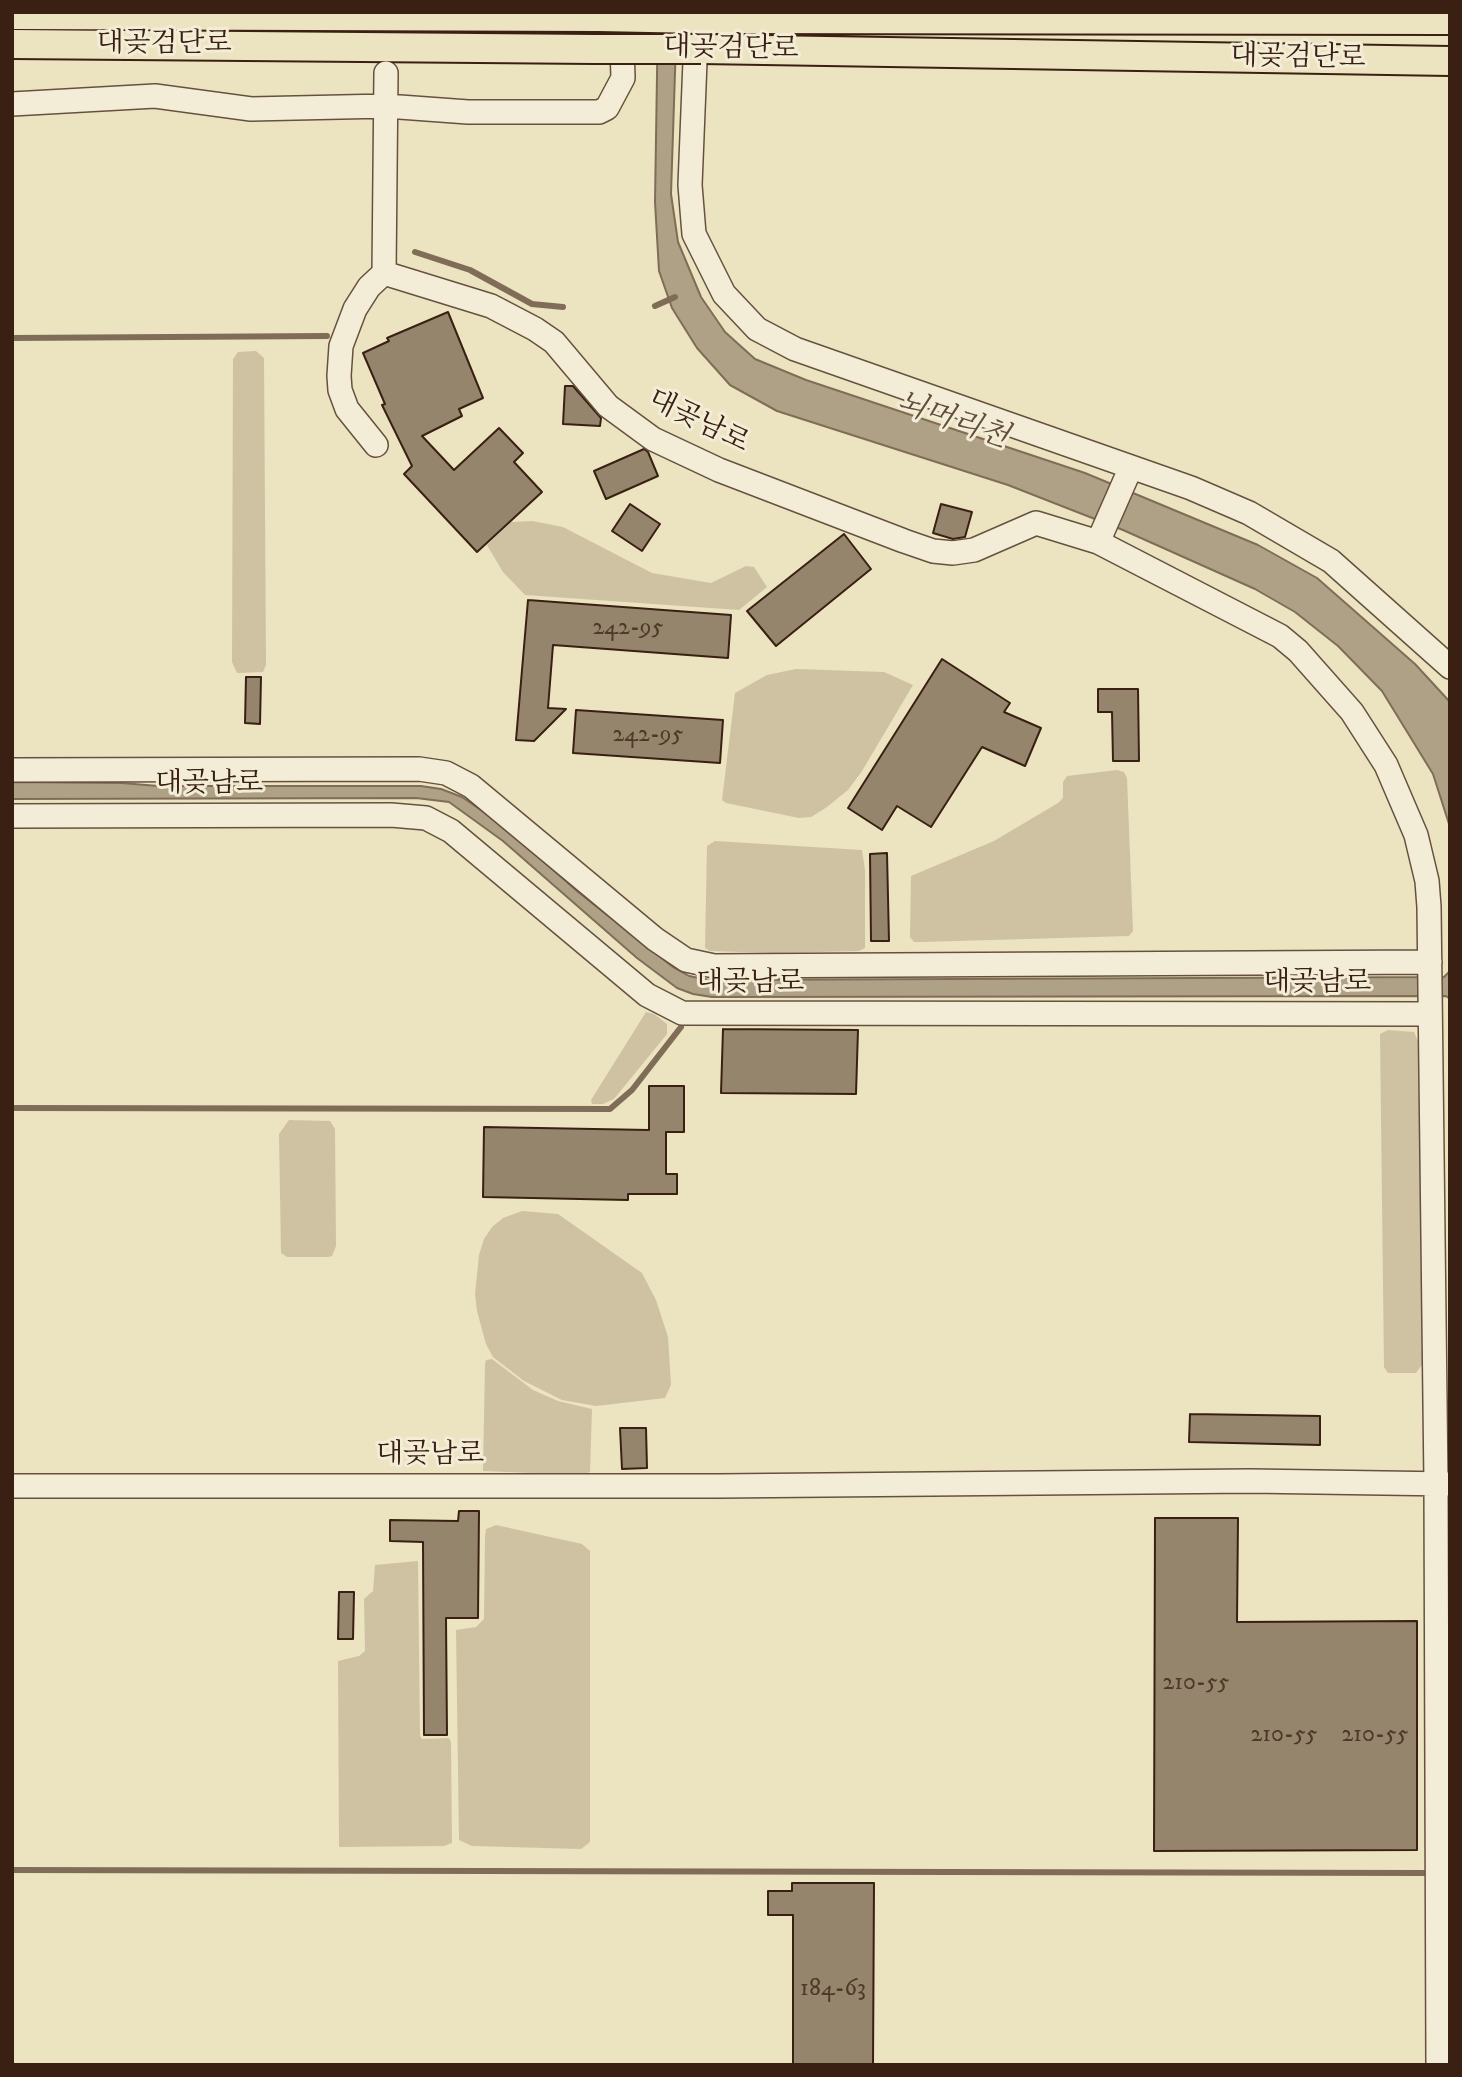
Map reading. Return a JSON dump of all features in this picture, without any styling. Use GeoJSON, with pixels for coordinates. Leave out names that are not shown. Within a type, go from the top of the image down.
{"type":"FeatureCollection","features":[{"type":"Feature","properties":{"kind":"main road","name":"대곶검단로"},"geometry":{"type":"LineString","coordinates":[[12,15],[610,14],[1450,20]]}},
{"type":"Feature","properties":{"kind":"main road","name":"대곶검단로"},"geometry":{"type":"LineString","coordinates":[[12,44],[596,48],[1450,61]]}},
{"type":"Feature","properties":{"kind":"lane"},"geometry":{"type":"LineString","coordinates":[[12,104],[155,96],[251,109],[386,106],[468,112],[599,112],[607,108],[616,96],[623,78],[610,14]]}},
{"type":"Feature","properties":{"kind":"lane"},"geometry":{"type":"LineString","coordinates":[[699,16],[690,208],[694,234],[710,271],[741,315],[773,339],[795,349],[1131,467],[1249,513],[1331,561],[1450,667]]}},
{"type":"Feature","properties":{"kind":"lane"},"geometry":{"type":"LineString","coordinates":[[376,445],[347,409],[340,390],[339,376],[341,346],[355,309],[369,287],[384,273],[386,73]]}},
{"type":"Feature","properties":{"kind":"lane","name":"대곶남로"},"geometry":{"type":"LineString","coordinates":[[384,273],[491,306],[535,329],[554,342],[608,406],[653,439],[719,470],[904,541],[933,551],[953,554],[974,550],[1036,523],[1098,542],[1280,636],[1306,660],[1352,712],[1386,765],[1409,812],[1427,881],[1443,1484],[1438,2065]]}},
{"type":"Feature","properties":{"kind":"lane"},"geometry":{"type":"LineString","coordinates":[[1098,542],[1131,467]]}},
{"type":"Feature","properties":{"kind":"lane","name":"대곶남로"},"geometry":{"type":"LineString","coordinates":[[12,770],[419,769],[446,773],[471,786],[664,945],[686,960],[714,966],[1430,962]]}},
{"type":"Feature","properties":{"kind":"lane","name":"대곶남로"},"geometry":{"type":"LineString","coordinates":[[12,816],[391,815],[426,818],[451,831],[647,995],[682,1013],[1430,1014]]}},
{"type":"Feature","properties":{"kind":"lane","name":"대곶남로"},"geometry":{"type":"LineString","coordinates":[[12,1486],[733,1486],[1250,1481],[1443,1484]]}},
{"type":"Feature","properties":{"kind":"shaded area"},"geometry":{"type":"Polygon","coordinates":[[[658,12],[677,12],[671,194],[678,242],[701,297],[725,332],[755,359],[806,380],[1085,473],[1258,545],[1317,578],[1415,664],[1450,702],[1450,827],[1433,774],[1382,691],[1338,646],[1295,612],[1255,589],[1123,530],[1008,485],[777,411],[730,385],[697,348],[672,308],[659,271],[655,202],[658,12]]]}},
{"type":"Feature","properties":{"kind":"shaded area"},"geometry":{"type":"Polygon","coordinates":[[[256,351],[264,358],[266,665],[263,672],[237,673],[232,662],[233,359],[238,352],[256,351]]]}},
{"type":"Feature","properties":{"kind":"shaded area"},"geometry":{"type":"Polygon","coordinates":[[[532,521],[563,527],[652,573],[711,583],[746,566],[754,567],[767,587],[739,610],[525,595],[503,572],[487,545],[511,522],[532,521]]]}},
{"type":"Feature","properties":{"kind":"shaded area"},"geometry":{"type":"Polygon","coordinates":[[[796,669],[884,672],[913,685],[862,771],[848,790],[827,807],[811,817],[799,818],[726,803],[722,800],[735,693],[767,675],[796,669]]]}},
{"type":"Feature","properties":{"kind":"shaded area"},"geometry":{"type":"Polygon","coordinates":[[[1117,770],[1124,772],[1127,778],[1133,931],[1129,936],[914,942],[910,937],[911,876],[994,841],[1058,803],[1063,798],[1063,782],[1067,776],[1117,770]]]}},
{"type":"Feature","properties":{"kind":"shaded area"},"geometry":{"type":"Polygon","coordinates":[[[12,782],[158,786],[421,786],[441,789],[462,797],[504,826],[577,891],[673,967],[689,976],[709,980],[1444,977],[1450,971],[1450,999],[1446,996],[712,997],[677,988],[637,958],[503,841],[449,802],[416,798],[12,799],[12,782]]]}},
{"type":"Feature","properties":{"kind":"shaded area"},"geometry":{"type":"Polygon","coordinates":[[[715,841],[862,850],[865,870],[865,948],[859,951],[775,953],[710,951],[705,948],[707,846],[715,841]]]}},
{"type":"Feature","properties":{"kind":"shaded area"},"geometry":{"type":"Polygon","coordinates":[[[646,1012],[654,1014],[667,1024],[667,1034],[614,1099],[603,1104],[592,1104],[591,1100],[646,1012]]]}},
{"type":"Feature","properties":{"kind":"shaded area"},"geometry":{"type":"Polygon","coordinates":[[[1388,1030],[1414,1032],[1419,1044],[1422,1365],[1416,1373],[1388,1373],[1384,1367],[1380,1034],[1388,1030]]]}},
{"type":"Feature","properties":{"kind":"shaded area"},"geometry":{"type":"Polygon","coordinates":[[[289,1120],[330,1121],[335,1129],[336,1246],[332,1256],[287,1257],[281,1253],[279,1134],[289,1120]]]}},
{"type":"Feature","properties":{"kind":"shaded area"},"geometry":{"type":"Polygon","coordinates":[[[522,1211],[558,1214],[642,1273],[656,1300],[668,1337],[671,1385],[665,1398],[596,1406],[562,1400],[524,1381],[493,1357],[486,1344],[477,1311],[475,1294],[479,1255],[484,1239],[492,1227],[503,1218],[522,1211]]]}},
{"type":"Feature","properties":{"kind":"shaded area"},"geometry":{"type":"Polygon","coordinates":[[[492,1359],[533,1390],[558,1401],[592,1409],[590,1472],[582,1475],[483,1471],[485,1364],[486,1360],[492,1359]]]}},
{"type":"Feature","properties":{"kind":"shaded area"},"geometry":{"type":"Polygon","coordinates":[[[496,1525],[582,1544],[590,1551],[590,1842],[581,1849],[472,1846],[459,1840],[456,1630],[476,1627],[484,1619],[486,1529],[496,1525]]]}},
{"type":"Feature","properties":{"kind":"shaded area"},"geometry":{"type":"Polygon","coordinates":[[[418,1561],[420,1736],[422,1739],[449,1738],[451,1742],[452,1843],[444,1846],[339,1847],[338,1661],[359,1656],[365,1651],[364,1599],[373,1591],[375,1565],[418,1561]]]}},
{"type":"Feature","properties":{"kind":"building"},"geometry":{"type":"Polygon","coordinates":[[[448,312],[483,398],[459,409],[462,416],[422,436],[454,470],[499,428],[523,453],[514,462],[542,492],[477,552],[404,474],[412,466],[382,405],[385,404],[363,353],[389,341],[387,338],[448,312]]]}},
{"type":"Feature","properties":{"kind":"building"},"geometry":{"type":"Polygon","coordinates":[[[565,386],[573,386],[601,418],[600,426],[563,424],[565,386]]]}},
{"type":"Feature","properties":{"kind":"building"},"geometry":{"type":"Polygon","coordinates":[[[644,449],[648,452],[658,476],[606,499],[594,471],[644,449]]]}},
{"type":"Feature","properties":{"kind":"building"},"geometry":{"type":"Polygon","coordinates":[[[630,504],[660,524],[642,551],[612,531],[630,504]]]}},
{"type":"Feature","properties":{"kind":"building"},"geometry":{"type":"Polygon","coordinates":[[[941,504],[972,512],[965,537],[953,539],[933,533],[941,504]]]}},
{"type":"Feature","properties":{"kind":"building"},"geometry":{"type":"Polygon","coordinates":[[[844,534],[871,569],[776,646],[747,611],[844,534]]]}},
{"type":"Feature","properties":{"kind":"building"},"geometry":{"type":"Polygon","coordinates":[[[528,600],[731,615],[728,658],[553,645],[548,708],[566,709],[534,741],[516,740],[528,600]]]}},
{"type":"Feature","properties":{"kind":"building"},"geometry":{"type":"Polygon","coordinates":[[[942,659],[1010,703],[1004,712],[1041,728],[1025,766],[982,747],[931,827],[897,806],[882,830],[848,808],[942,659]]]}},
{"type":"Feature","properties":{"kind":"building"},"geometry":{"type":"Polygon","coordinates":[[[246,677],[261,677],[260,724],[245,723],[246,677]]]}},
{"type":"Feature","properties":{"kind":"building"},"geometry":{"type":"Polygon","coordinates":[[[1098,689],[1138,689],[1139,761],[1113,761],[1112,712],[1098,712],[1098,689]]]}},
{"type":"Feature","properties":{"kind":"building"},"geometry":{"type":"Polygon","coordinates":[[[576,710],[723,720],[720,763],[573,753],[576,710]]]}},
{"type":"Feature","properties":{"kind":"building"},"geometry":{"type":"Polygon","coordinates":[[[887,853],[889,941],[871,941],[870,854],[887,853]]]}},
{"type":"Feature","properties":{"kind":"building"},"geometry":{"type":"Polygon","coordinates":[[[723,1029],[858,1030],[856,1094],[721,1093],[723,1029]]]}},
{"type":"Feature","properties":{"kind":"building"},"geometry":{"type":"Polygon","coordinates":[[[649,1086],[684,1086],[684,1132],[666,1132],[666,1174],[677,1174],[677,1194],[628,1194],[628,1200],[483,1197],[484,1127],[649,1130],[649,1086]]]}},
{"type":"Feature","properties":{"kind":"building"},"geometry":{"type":"Polygon","coordinates":[[[1190,1414],[1320,1416],[1320,1445],[1189,1442],[1190,1414]]]}},
{"type":"Feature","properties":{"kind":"building"},"geometry":{"type":"Polygon","coordinates":[[[620,1428],[646,1428],[647,1468],[622,1469],[620,1428]]]}},
{"type":"Feature","properties":{"kind":"building"},"geometry":{"type":"Polygon","coordinates":[[[459,1511],[479,1511],[478,1618],[446,1618],[447,1735],[424,1735],[423,1542],[390,1541],[390,1520],[458,1521],[459,1511]]]}},
{"type":"Feature","properties":{"kind":"building"},"geometry":{"type":"Polygon","coordinates":[[[1155,1518],[1238,1518],[1237,1622],[1417,1621],[1417,1850],[1154,1851],[1155,1518]]]}},
{"type":"Feature","properties":{"kind":"building"},"geometry":{"type":"Polygon","coordinates":[[[339,1592],[354,1592],[353,1639],[338,1639],[339,1592]]]}},
{"type":"Feature","properties":{"kind":"building"},"geometry":{"type":"Polygon","coordinates":[[[792,1883],[874,1883],[873,2065],[793,2065],[793,1915],[768,1915],[768,1891],[792,1891],[792,1883]]]}},
{"type":"Feature","properties":{"kind":"waterway"},"geometry":{"type":"LineString","coordinates":[[415,252],[470,270],[532,304],[563,307]]}},
{"type":"Feature","properties":{"kind":"waterway"},"geometry":{"type":"LineString","coordinates":[[655,306],[675,297]]}},
{"type":"Feature","properties":{"kind":"waterway"},"geometry":{"type":"LineString","coordinates":[[12,338],[327,336]]}},
{"type":"Feature","properties":{"kind":"waterway"},"geometry":{"type":"LineString","coordinates":[[12,1108],[610,1109],[632,1090],[681,1027]]}},
{"type":"Feature","properties":{"kind":"waterway"},"geometry":{"type":"LineString","coordinates":[[12,1870],[1423,1873]]}},
{"type":"Feature","properties":{"kind":"water label","name":"뇌머리천"},"geometry":{"type":"Point","coordinates":[952,422]}}]}
